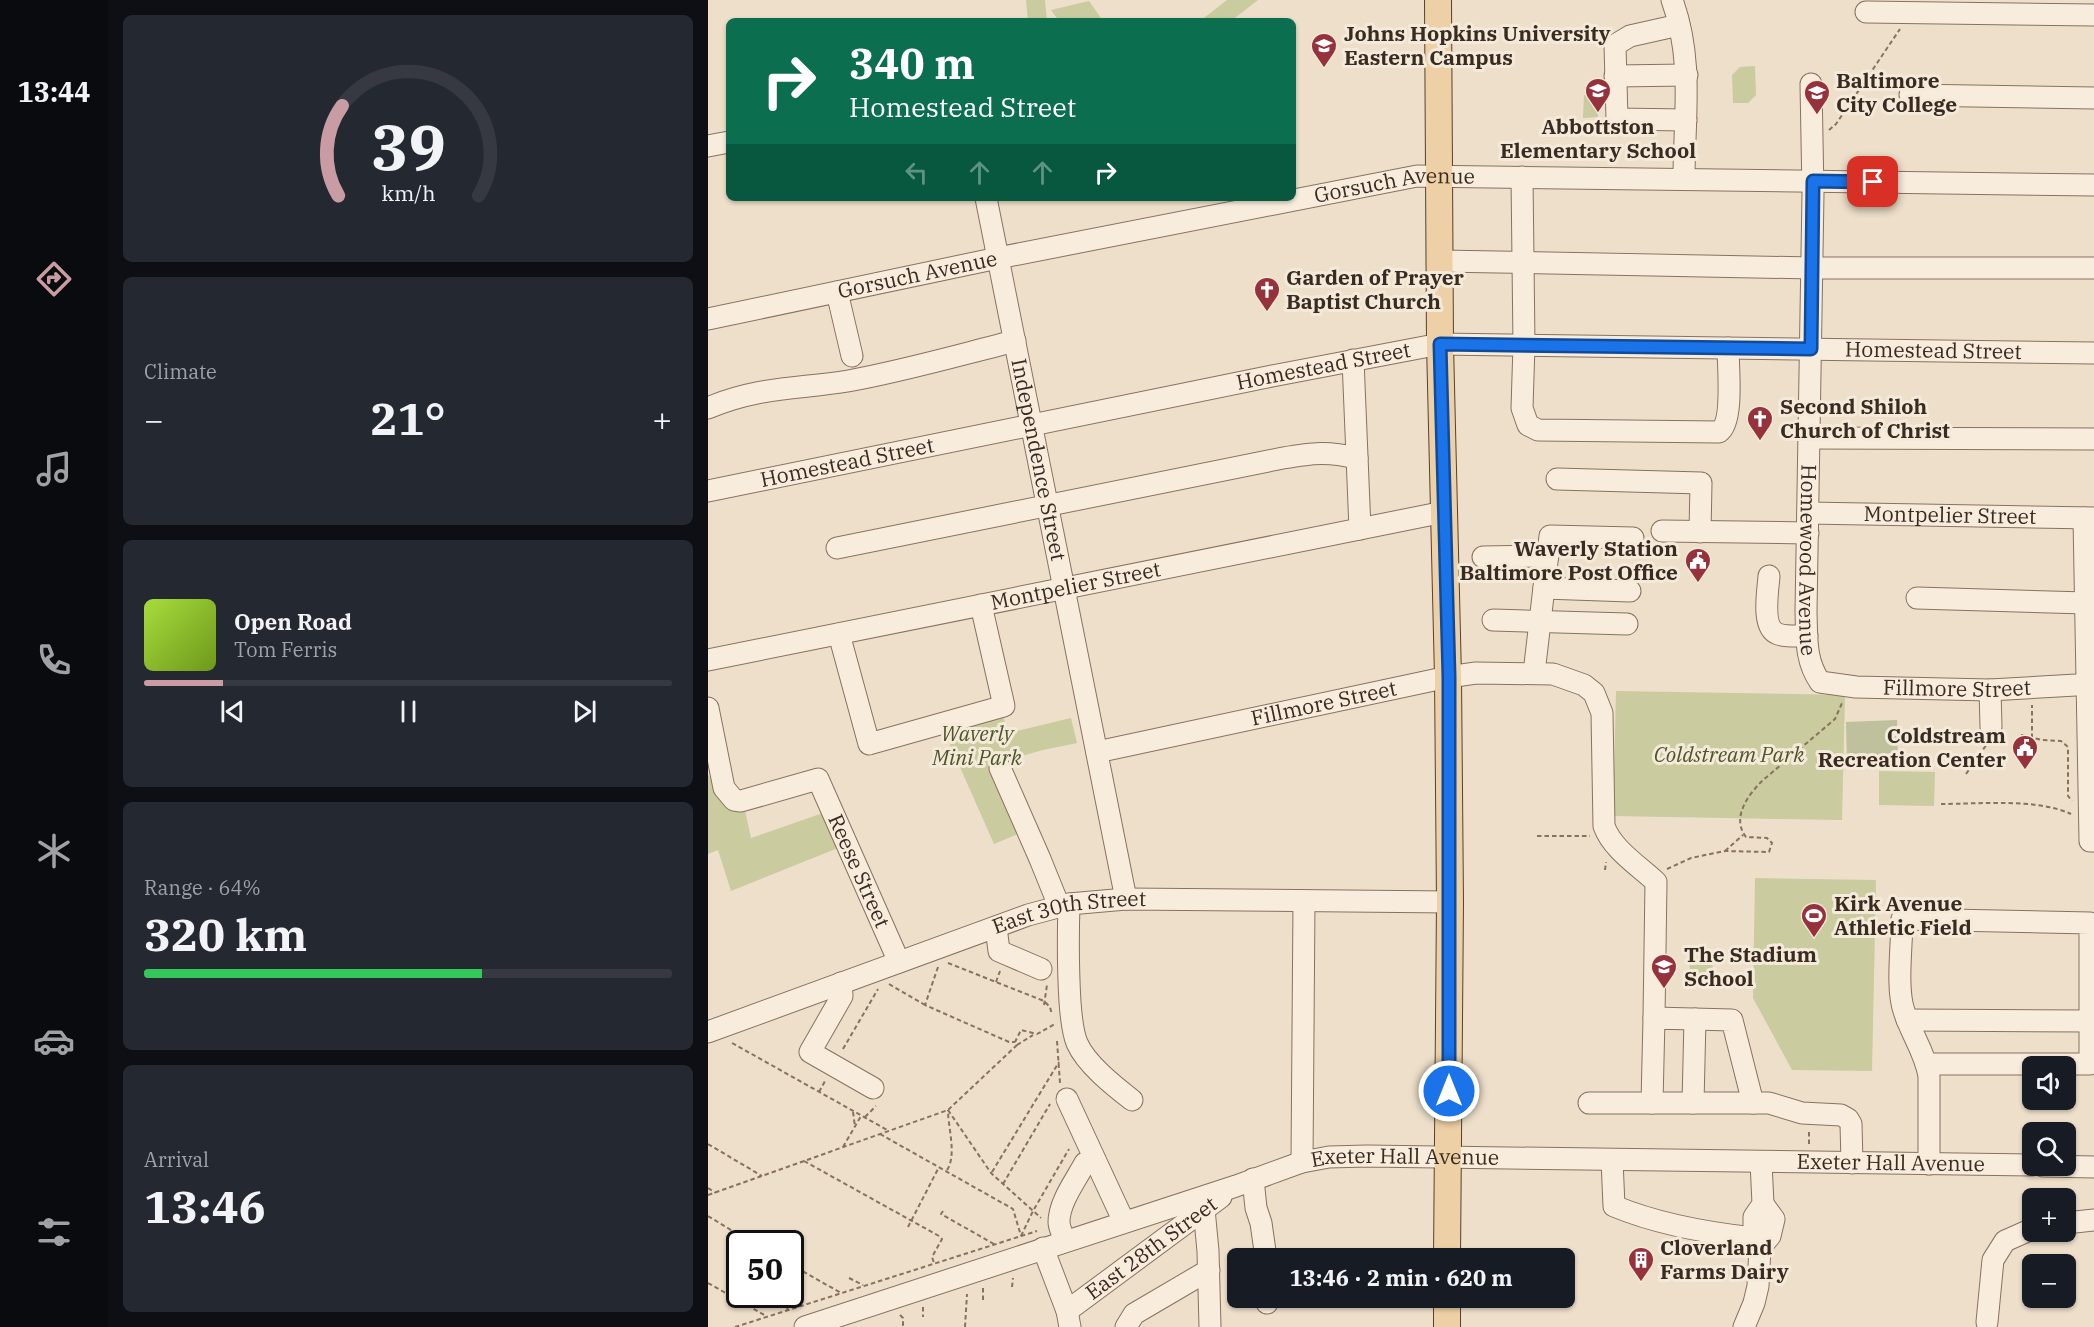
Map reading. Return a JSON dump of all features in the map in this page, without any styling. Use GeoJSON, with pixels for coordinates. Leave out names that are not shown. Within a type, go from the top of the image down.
{"type":"FeatureCollection","features":[{"type":"Feature","properties":{"kind":"main road"},"geometry":{"type":"LineString","coordinates":[[1438,0],[1440,344],[1449,677],[1447,1248]]}},
{"type":"Feature","properties":{"kind":"main road"},"geometry":{"type":"LineString","coordinates":[[1446,1327],[1447,1308]]}},
{"type":"Feature","properties":{"kind":"street"},"geometry":{"type":"LineString","coordinates":[[1672,0],[1679,25],[1687,75],[1684,179]]}},
{"type":"Feature","properties":{"kind":"street"},"geometry":{"type":"LineString","coordinates":[[1866,12],[2094,15]]}},
{"type":"Feature","properties":{"kind":"street"},"geometry":{"type":"LineString","coordinates":[[1679,25],[1629,36],[1615,45],[1617,119],[1686,120]]}},
{"type":"Feature","properties":{"kind":"street"},"geometry":{"type":"LineString","coordinates":[[1615,76],[1687,75]]}},
{"type":"Feature","properties":{"kind":"street","name":"Homewood Avenue"},"geometry":{"type":"LineString","coordinates":[[1811,84],[1813,181],[1807,636],[1808,656],[1812,670],[1820,682]]}},
{"type":"Feature","properties":{"kind":"street"},"geometry":{"type":"LineString","coordinates":[[1910,95],[2094,98]]}},
{"type":"Feature","properties":{"kind":"street"},"geometry":{"type":"LineString","coordinates":[[708,146],[726,143]]}},
{"type":"Feature","properties":{"kind":"street","name":"Gorsuch Avenue"},"geometry":{"type":"LineString","coordinates":[[1296,199],[1417,176],[2094,185]]}},
{"type":"Feature","properties":{"kind":"street"},"geometry":{"type":"LineString","coordinates":[[1522,177],[1524,345],[1522,408],[1528,425],[1538,430],[1719,432],[1726,424],[1728,408],[1728,348]]}},
{"type":"Feature","properties":{"kind":"street","name":"Independence Street"},"geometry":{"type":"LineString","coordinates":[[987,201],[1126,899]]}},
{"type":"Feature","properties":{"kind":"street","name":"Gorsuch Avenue"},"geometry":{"type":"LineString","coordinates":[[708,319],[1286,201]]}},
{"type":"Feature","properties":{"kind":"street"},"geometry":{"type":"LineString","coordinates":[[1440,261],[1812,268],[2094,268]]}},
{"type":"Feature","properties":{"kind":"street"},"geometry":{"type":"LineString","coordinates":[[837,292],[852,356]]}},
{"type":"Feature","properties":{"kind":"street"},"geometry":{"type":"LineString","coordinates":[[708,408],[726,400],[762,391],[847,381],[1015,341]]}},
{"type":"Feature","properties":{"kind":"street","name":"Homestead Street"},"geometry":{"type":"LineString","coordinates":[[708,491],[1440,344],[2094,353]]}},
{"type":"Feature","properties":{"kind":"street"},"geometry":{"type":"LineString","coordinates":[[1353,360],[1360,529]]}},
{"type":"Feature","properties":{"kind":"street"},"geometry":{"type":"LineString","coordinates":[[1809,438],[2094,439]]}},
{"type":"Feature","properties":{"kind":"street"},"geometry":{"type":"LineString","coordinates":[[837,548],[1312,453],[1334,453],[1357,458]]}},
{"type":"Feature","properties":{"kind":"street"},"geometry":{"type":"LineString","coordinates":[[1557,479],[1701,483],[1700,532]]}},
{"type":"Feature","properties":{"kind":"street","name":"Montpelier Street"},"geometry":{"type":"LineString","coordinates":[[708,660],[1444,512]]}},
{"type":"Feature","properties":{"kind":"street"},"geometry":{"type":"LineString","coordinates":[[2089,518],[2086,603],[2091,684],[2092,835]]}},
{"type":"Feature","properties":{"kind":"street","name":"Montpelier Street"},"geometry":{"type":"LineString","coordinates":[[1662,531],[1700,532],[1808,523],[2089,518]]}},
{"type":"Feature","properties":{"kind":"street"},"geometry":{"type":"LineString","coordinates":[[1543,673],[1540,622],[1550,536],[1633,538]]}},
{"type":"Feature","properties":{"kind":"street"},"geometry":{"type":"LineString","coordinates":[[1483,557],[1548,556]]}},
{"type":"Feature","properties":{"kind":"street"},"geometry":{"type":"LineString","coordinates":[[1769,576],[1767,621],[1772,629],[1778,634],[1807,636]]}},
{"type":"Feature","properties":{"kind":"street"},"geometry":{"type":"LineString","coordinates":[[1544,588],[1630,591]]}},
{"type":"Feature","properties":{"kind":"street"},"geometry":{"type":"LineString","coordinates":[[1917,598],[2086,603]]}},
{"type":"Feature","properties":{"kind":"street"},"geometry":{"type":"LineString","coordinates":[[839,634],[869,744],[1004,706],[981,605]]}},
{"type":"Feature","properties":{"kind":"street"},"geometry":{"type":"LineString","coordinates":[[1493,620],[1627,624]]}},
{"type":"Feature","properties":{"kind":"street","name":"Fillmore Street"},"geometry":{"type":"LineString","coordinates":[[1097,752],[1476,673],[1543,673],[1584,685],[1594,693],[1602,713],[1604,826],[1612,841],[1656,882],[1652,1103]]}},
{"type":"Feature","properties":{"kind":"street","name":"Fillmore Street"},"geometry":{"type":"LineString","coordinates":[[1820,682],[1856,687],[1990,690],[2091,684]]}},
{"type":"Feature","properties":{"kind":"street"},"geometry":{"type":"LineString","coordinates":[[1990,690],[1990,735]]}},
{"type":"Feature","properties":{"kind":"street","name":"Reese Street"},"geometry":{"type":"LineString","coordinates":[[708,708],[724,788],[734,800],[741,801],[818,779],[899,962]]}},
{"type":"Feature","properties":{"kind":"street"},"geometry":{"type":"LineString","coordinates":[[1000,768],[1064,905],[1072,1020],[1077,1043],[1088,1059],[1113,1086],[1132,1100]]}},
{"type":"Feature","properties":{"kind":"street","name":"East 30th Street"},"geometry":{"type":"LineString","coordinates":[[716,1035],[899,962],[1064,905],[1126,899],[1450,902]]}},
{"type":"Feature","properties":{"kind":"street"},"geometry":{"type":"LineString","coordinates":[[1302,1162],[1304,901]]}},
{"type":"Feature","properties":{"kind":"street"},"geometry":{"type":"LineString","coordinates":[[1927,1064],[2090,1064],[2090,922],[1902,919],[1900,998],[1907,1020],[1927,1064],[1929,1164]]}},
{"type":"Feature","properties":{"kind":"street"},"geometry":{"type":"LineString","coordinates":[[996,927],[999,951],[1046,973]]}},
{"type":"Feature","properties":{"kind":"street"},"geometry":{"type":"LineString","coordinates":[[841,984],[842,996],[810,1052],[877,1094]]}},
{"type":"Feature","properties":{"kind":"street"},"geometry":{"type":"LineString","coordinates":[[1654,1018],[1732,1020],[1753,1102]]}},
{"type":"Feature","properties":{"kind":"street"},"geometry":{"type":"LineString","coordinates":[[1694,1103],[1695,1019]]}},
{"type":"Feature","properties":{"kind":"street"},"geometry":{"type":"LineString","coordinates":[[1907,1020],[2090,1021]]}},
{"type":"Feature","properties":{"kind":"street"},"geometry":{"type":"LineString","coordinates":[[1060,1095],[1124,1222]]}},
{"type":"Feature","properties":{"kind":"street"},"geometry":{"type":"LineString","coordinates":[[1589,1103],[1753,1102],[1769,1103],[1802,1113],[1841,1115],[1851,1124],[1852,1163]]}},
{"type":"Feature","properties":{"kind":"street","name":"Exeter Hall Avenue"},"geometry":{"type":"LineString","coordinates":[[804,1327],[1043,1248],[1058,1230],[1124,1222],[1302,1162],[1329,1157],[2022,1165]]}},
{"type":"Feature","properties":{"kind":"street"},"geometry":{"type":"LineString","coordinates":[[1612,1160],[1614,1206],[1633,1214],[1757,1243]]}},
{"type":"Feature","properties":{"kind":"street"},"geometry":{"type":"LineString","coordinates":[[1744,1327],[1758,1286],[1754,1217],[1763,1204],[1761,1162]]}},
{"type":"Feature","properties":{"kind":"street"},"geometry":{"type":"LineString","coordinates":[[1058,1230],[1064,1201],[1085,1163]]}},
{"type":"Feature","properties":{"kind":"street"},"geometry":{"type":"LineString","coordinates":[[2076,1167],[2094,1167]]}},
{"type":"Feature","properties":{"kind":"street"},"geometry":{"type":"LineString","coordinates":[[1245,1182],[1261,1223],[1265,1248]]}},
{"type":"Feature","properties":{"kind":"street","name":"East 28th Street"},"geometry":{"type":"LineString","coordinates":[[1069,1319],[1204,1209],[1245,1182]]}},
{"type":"Feature","properties":{"kind":"street"},"geometry":{"type":"LineString","coordinates":[[1204,1209],[1209,1270],[1210,1327]]}},
{"type":"Feature","properties":{"kind":"street"},"geometry":{"type":"LineString","coordinates":[[2076,1222],[2094,1220]]}},
{"type":"Feature","properties":{"kind":"street"},"geometry":{"type":"LineString","coordinates":[[1987,1322],[1993,1260],[2005,1241],[2022,1233]]}},
{"type":"Feature","properties":{"kind":"street"},"geometry":{"type":"LineString","coordinates":[[1043,1248],[1069,1319]]}},
{"type":"Feature","properties":{"kind":"street"},"geometry":{"type":"LineString","coordinates":[[1126,1327],[1134,1314],[1209,1270]]}},
{"type":"Feature","properties":{"kind":"path"},"geometry":{"type":"LineString","coordinates":[[1824,134],[1836,124],[1913,12]]}},
{"type":"Feature","properties":{"kind":"path"},"geometry":{"type":"LineString","coordinates":[[1665,869],[1691,858],[1725,851],[1769,852],[1772,843],[1767,838],[1746,837],[1744,834],[1740,823],[1743,805],[1753,790],[1835,719],[1846,696]]}},
{"type":"Feature","properties":{"kind":"path"},"geometry":{"type":"LineString","coordinates":[[2031,738],[2032,698]]}},
{"type":"Feature","properties":{"kind":"path"},"geometry":{"type":"LineString","coordinates":[[1966,774],[1990,735]]}},
{"type":"Feature","properties":{"kind":"path"},"geometry":{"type":"LineString","coordinates":[[2021,735],[2061,741],[2068,747],[2068,796],[2092,835]]}},
{"type":"Feature","properties":{"kind":"path"},"geometry":{"type":"LineString","coordinates":[[1941,804],[2039,805],[2059,808],[2092,835]]}},
{"type":"Feature","properties":{"kind":"path"},"geometry":{"type":"LineString","coordinates":[[1725,851],[1744,834]]}},
{"type":"Feature","properties":{"kind":"path"},"geometry":{"type":"LineString","coordinates":[[925,1005],[940,960],[1050,1007],[1055,1024],[1060,1095],[1003,1184]]}},
{"type":"Feature","properties":{"kind":"path"},"geometry":{"type":"LineString","coordinates":[[996,982],[1001,969]]}},
{"type":"Feature","properties":{"kind":"path"},"geometry":{"type":"LineString","coordinates":[[1044,1003],[1046,973]]}},
{"type":"Feature","properties":{"kind":"path"},"geometry":{"type":"LineString","coordinates":[[840,1054],[883,980],[925,1005],[1016,1043]]}},
{"type":"Feature","properties":{"kind":"path"},"geometry":{"type":"LineString","coordinates":[[708,1195],[948,1110],[1016,1043],[1045,1031],[1055,1024]]}},
{"type":"Feature","properties":{"kind":"path"},"geometry":{"type":"LineString","coordinates":[[1016,1043],[1021,1030],[1034,1034]]}},
{"type":"Feature","properties":{"kind":"path"},"geometry":{"type":"LineString","coordinates":[[716,1035],[889,1131]]}},
{"type":"Feature","properties":{"kind":"path"},"geometry":{"type":"LineString","coordinates":[[991,1173],[1059,1062]]}},
{"type":"Feature","properties":{"kind":"path"},"geometry":{"type":"LineString","coordinates":[[819,1092],[825,1081]]}},
{"type":"Feature","properties":{"kind":"path"},"geometry":{"type":"LineString","coordinates":[[843,1147],[877,1094]]}},
{"type":"Feature","properties":{"kind":"path"},"geometry":{"type":"LineString","coordinates":[[852,1110],[855,1127]]}},
{"type":"Feature","properties":{"kind":"path"},"geometry":{"type":"LineString","coordinates":[[947,1170],[952,1155],[948,1110]]}},
{"type":"Feature","properties":{"kind":"path"},"geometry":{"type":"LineString","coordinates":[[948,1110],[991,1173],[1058,1230]]}},
{"type":"Feature","properties":{"kind":"path"},"geometry":{"type":"LineString","coordinates":[[1809,1149],[1810,1123]]}},
{"type":"Feature","properties":{"kind":"path"},"geometry":{"type":"LineString","coordinates":[[880,1134],[1013,1209],[1021,1236]]}},
{"type":"Feature","properties":{"kind":"path"},"geometry":{"type":"LineString","coordinates":[[708,1144],[762,1176]]}},
{"type":"Feature","properties":{"kind":"path"},"geometry":{"type":"LineString","coordinates":[[1021,1236],[1072,1145]]}},
{"type":"Feature","properties":{"kind":"path"},"geometry":{"type":"LineString","coordinates":[[804,1161],[942,1239],[932,1257],[934,1263]]}},
{"type":"Feature","properties":{"kind":"path"},"geometry":{"type":"LineString","coordinates":[[908,1227],[939,1167]]}},
{"type":"Feature","properties":{"kind":"path"},"geometry":{"type":"LineString","coordinates":[[708,1188],[716,1193]]}},
{"type":"Feature","properties":{"kind":"path"},"geometry":{"type":"LineString","coordinates":[[1019,1199],[1023,1194]]}},
{"type":"Feature","properties":{"kind":"path"},"geometry":{"type":"LineString","coordinates":[[943,1210],[941,1214],[994,1244]]}},
{"type":"Feature","properties":{"kind":"path"},"geometry":{"type":"LineString","coordinates":[[708,1216],[731,1230]]}},
{"type":"Feature","properties":{"kind":"path"},"geometry":{"type":"LineString","coordinates":[[735,1327],[994,1244],[1021,1236],[1058,1230]]}},
{"type":"Feature","properties":{"kind":"path"},"geometry":{"type":"LineString","coordinates":[[804,1272],[841,1293]]}},
{"type":"Feature","properties":{"kind":"path"},"geometry":{"type":"LineString","coordinates":[[849,1278],[864,1286]]}},
{"type":"Feature","properties":{"kind":"path"},"geometry":{"type":"LineString","coordinates":[[1012,1287],[1013,1278]]}},
{"type":"Feature","properties":{"kind":"path"},"geometry":{"type":"LineString","coordinates":[[708,1283],[767,1317]]}},
{"type":"Feature","properties":{"kind":"path"},"geometry":{"type":"LineString","coordinates":[[983,1288],[983,1301]]}},
{"type":"Feature","properties":{"kind":"path"},"geometry":{"type":"LineString","coordinates":[[965,1327],[967,1293]]}},
{"type":"Feature","properties":{"kind":"path"},"geometry":{"type":"LineString","coordinates":[[923,1308],[923,1317]]}},
{"type":"Feature","properties":{"kind":"path"},"geometry":{"type":"LineString","coordinates":[[900,1315],[903,1318],[903,1327]]}},
{"type":"Feature","properties":{"kind":"green space"},"geometry":{"type":"Polygon","coordinates":[[[1026,0],[1045,0],[1047,18],[1028,18],[1026,0]]]}},
{"type":"Feature","properties":{"kind":"green space"},"geometry":{"type":"Polygon","coordinates":[[[1227,0],[1258,0],[1235,18],[1204,18],[1227,0]]]}},
{"type":"Feature","properties":{"kind":"green space"},"geometry":{"type":"Polygon","coordinates":[[[1089,1],[1101,18],[1057,18],[1051,10],[1089,1]]]}},
{"type":"Feature","properties":{"kind":"green space"},"geometry":{"type":"Polygon","coordinates":[[[1755,66],[1756,95],[1748,103],[1733,103],[1732,75],[1740,67],[1755,66]]]}},
{"type":"Feature","properties":{"kind":"green space"},"geometry":{"type":"Polygon","coordinates":[[[1598,94],[1598,117],[1583,118],[1584,95],[1598,94]]]}},
{"type":"Feature","properties":{"kind":"green space","name":"Coldstream Park"},"geometry":{"type":"Polygon","coordinates":[[[1616,691],[1845,695],[1842,820],[1613,816],[1616,691]]]}},
{"type":"Feature","properties":{"kind":"green space","name":"Waverly Mini Park"},"geometry":{"type":"Polygon","coordinates":[[[1002,714],[1009,733],[1071,718],[1077,743],[996,763],[1025,831],[994,844],[944,731],[1002,714]]]}},
{"type":"Feature","properties":{"kind":"green space"},"geometry":{"type":"Polygon","coordinates":[[[1897,720],[1898,763],[1847,765],[1846,722],[1897,720]]]}},
{"type":"Feature","properties":{"kind":"green space"},"geometry":{"type":"Polygon","coordinates":[[[1879,771],[1935,772],[1934,806],[1879,805],[1879,771]]]}},
{"type":"Feature","properties":{"kind":"green space"},"geometry":{"type":"Polygon","coordinates":[[[713,774],[744,806],[751,838],[823,813],[838,848],[731,891],[718,850],[708,854],[708,776],[713,774]]]}},
{"type":"Feature","properties":{"kind":"green space","name":"Kirk Avenue Athletic Field"},"geometry":{"type":"Polygon","coordinates":[[[1755,878],[1876,880],[1872,1071],[1792,1070],[1753,998],[1755,878]]]}},
{"type":"Feature","properties":{"kind":"green space"},"geometry":{"type":"Polygon","coordinates":[[[1690,958],[1713,958],[1712,982],[1689,982],[1690,958]]]}},
{"type":"Feature","properties":{"kind":"place","name":"Johns Hopkins University Eastern Campus"},"geometry":{"type":"Point","coordinates":[1324,69]}},
{"type":"Feature","properties":{"kind":"place","name":"Abbottston Elementary School"},"geometry":{"type":"Point","coordinates":[1598,114]}},
{"type":"Feature","properties":{"kind":"place","name":"Baltimore City College"},"geometry":{"type":"Point","coordinates":[1817,116]}},
{"type":"Feature","properties":{"kind":"place","name":"Garden of Prayer Baptist Church"},"geometry":{"type":"Point","coordinates":[1267,313]}},
{"type":"Feature","properties":{"kind":"place","name":"Second Shiloh Church of Christ"},"geometry":{"type":"Point","coordinates":[1760,442]}},
{"type":"Feature","properties":{"kind":"place","name":"Waverly Station Baltimore Post Office"},"geometry":{"type":"Point","coordinates":[1698,584]}},
{"type":"Feature","properties":{"kind":"place","name":"Coldstream Recreation Center"},"geometry":{"type":"Point","coordinates":[2025,771]}},
{"type":"Feature","properties":{"kind":"place","name":"Kirk Avenue Athletic Field"},"geometry":{"type":"Point","coordinates":[1814,939]}},
{"type":"Feature","properties":{"kind":"place","name":"The Stadium School"},"geometry":{"type":"Point","coordinates":[1664,990]}},
{"type":"Feature","properties":{"kind":"place","name":"Cloverland Farms Dairy"},"geometry":{"type":"Point","coordinates":[1641,1283]}},
{"type":"Feature","properties":{"kind":"route"},"geometry":{"type":"LineString","coordinates":[[1449,1091],[1449,677],[1440,344],[1811,349],[1813,181],[1873,182]]}}]}
